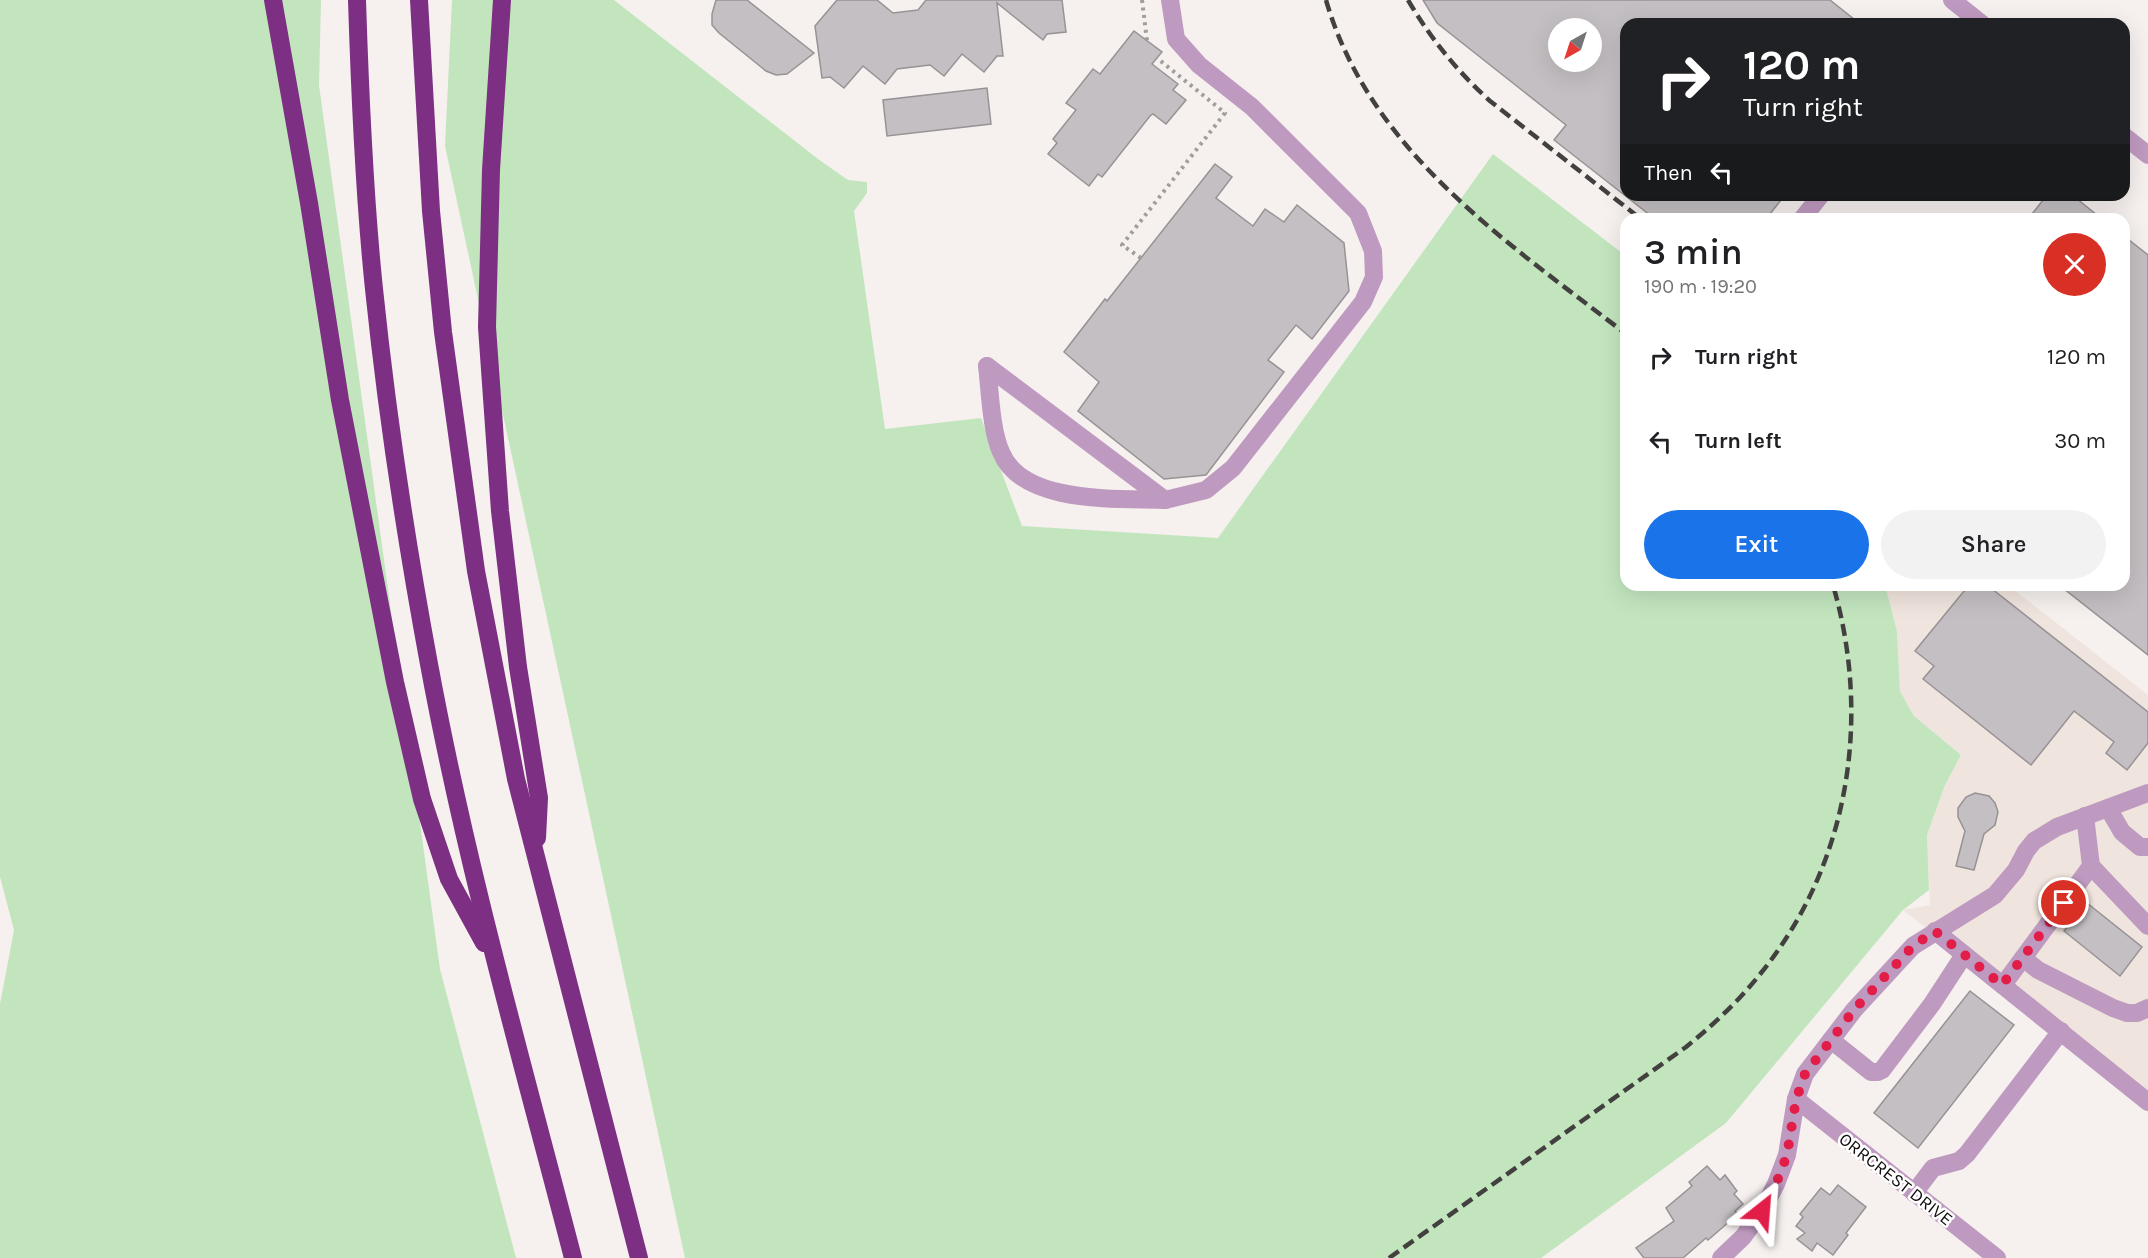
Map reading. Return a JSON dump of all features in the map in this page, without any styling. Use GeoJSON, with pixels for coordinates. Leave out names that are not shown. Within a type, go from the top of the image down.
{"type":"FeatureCollection","features":[{"type":"Feature","properties":{"kind":"highway"},"geometry":{"type":"LineString","coordinates":[[273,0],[309,203],[340,400],[395,682],[422,799],[449,879],[495,965]]}},
{"type":"Feature","properties":{"kind":"highway"},"geometry":{"type":"LineString","coordinates":[[357,0],[360,103],[374,288],[399,486],[429,666],[495,965],[573,1258]]}},
{"type":"Feature","properties":{"kind":"highway"},"geometry":{"type":"LineString","coordinates":[[419,0],[431,211],[443,332],[476,572],[516,779],[639,1258]]}},
{"type":"Feature","properties":{"kind":"highway"},"geometry":{"type":"LineString","coordinates":[[502,0],[491,170],[488,327],[500,511],[518,667],[539,798],[536,857]]}},
{"type":"Feature","properties":{"kind":"street"},"geometry":{"type":"LineString","coordinates":[[1165,500],[987,366],[1001,454],[1016,473],[1035,486],[1083,497],[1165,500],[1206,490],[1233,468],[1363,302],[1374,277],[1373,251],[1358,213],[1252,107],[1198,65],[1176,39],[1170,0]]}},
{"type":"Feature","properties":{"kind":"street"},"geometry":{"type":"LineString","coordinates":[[1952,0],[1962,18]]}},
{"type":"Feature","properties":{"kind":"street"},"geometry":{"type":"LineString","coordinates":[[2130,141],[2148,155]]}},
{"type":"Feature","properties":{"kind":"street"},"geometry":{"type":"LineString","coordinates":[[1807,213],[1816,201]]}},
{"type":"Feature","properties":{"kind":"street"},"geometry":{"type":"LineString","coordinates":[[1721,1258],[1743,1237],[1762,1211],[1787,1155],[1796,1100],[1805,1074],[1854,1010],[1913,946],[1995,895],[2016,870],[2034,841],[2057,827],[2148,794]]}},
{"type":"Feature","properties":{"kind":"street"},"geometry":{"type":"LineString","coordinates":[[2108,808],[2122,832],[2140,847],[2148,847]]}},
{"type":"Feature","properties":{"kind":"street"},"geometry":{"type":"LineString","coordinates":[[2085,816],[2091,866],[2148,926]]}},
{"type":"Feature","properties":{"kind":"street"},"geometry":{"type":"LineString","coordinates":[[2002,985],[2091,866]]}},
{"type":"Feature","properties":{"kind":"street"},"geometry":{"type":"LineString","coordinates":[[1935,931],[2148,1102]]}},
{"type":"Feature","properties":{"kind":"street"},"geometry":{"type":"LineString","coordinates":[[1831,1040],[1871,1072],[1882,1070],[1932,1004],[1964,955]]}},
{"type":"Feature","properties":{"kind":"street"},"geometry":{"type":"LineString","coordinates":[[2023,958],[2038,970],[2113,1008],[2127,1013],[2137,1013],[2148,1008]]}},
{"type":"Feature","properties":{"kind":"street"},"geometry":{"type":"LineString","coordinates":[[1914,1193],[1933,1168],[1959,1161],[1966,1155],[2061,1031]]}},
{"type":"Feature","properties":{"kind":"street","name":"ORRCREST DRIVE"},"geometry":{"type":"LineString","coordinates":[[1796,1100],[1996,1258]]}},
{"type":"Feature","properties":{"kind":"path"},"geometry":{"type":"LineString","coordinates":[[1142,0],[1147,41]]}},
{"type":"Feature","properties":{"kind":"path"},"geometry":{"type":"LineString","coordinates":[[1141,258],[1122,245],[1225,113],[1157,58]]}},
{"type":"Feature","properties":{"kind":"shaded area"},"geometry":{"type":"Polygon","coordinates":[[[1887,591],[2016,591],[2148,695],[2148,1104],[1903,910],[1930,905],[1927,835],[1945,785],[1961,755],[1914,716],[1900,691],[1897,631],[1887,591]]]}},
{"type":"Feature","properties":{"kind":"green space"},"geometry":{"type":"Polygon","coordinates":[[[0,0],[321,0],[319,85],[440,969],[516,1258],[0,1258],[0,1004],[14,930],[0,877],[0,0]]]}},
{"type":"Feature","properties":{"kind":"green space"},"geometry":{"type":"Polygon","coordinates":[[[452,0],[614,0],[818,159],[848,180],[867,182],[867,193],[854,211],[885,429],[981,418],[1022,526],[1218,538],[1493,154],[1620,251],[1620,591],[1887,591],[1897,631],[1900,691],[1914,716],[1961,755],[1945,785],[1927,835],[1929,890],[1903,910],[1726,1123],[1541,1258],[685,1258],[445,146],[452,0]]]}},
{"type":"Feature","properties":{"kind":"building"},"geometry":{"type":"Polygon","coordinates":[[[716,0],[747,0],[814,53],[787,74],[776,75],[766,71],[712,25],[716,0]]]}},
{"type":"Feature","properties":{"kind":"building"},"geometry":{"type":"Polygon","coordinates":[[[837,0],[877,0],[893,13],[918,10],[926,0],[1062,0],[1066,32],[1047,34],[1043,40],[997,3],[1003,56],[997,56],[984,72],[962,54],[944,76],[930,65],[897,69],[885,84],[863,66],[844,88],[830,77],[822,78],[815,26],[837,0]]]}},
{"type":"Feature","properties":{"kind":"building"},"geometry":{"type":"Polygon","coordinates":[[[1423,0],[1830,0],[1852,18],[1620,18],[1620,192],[1554,140],[1566,125],[1437,23],[1423,0]]]}},
{"type":"Feature","properties":{"kind":"building"},"geometry":{"type":"Polygon","coordinates":[[[1134,31],[1162,52],[1152,64],[1178,84],[1173,90],[1186,100],[1166,124],[1153,114],[1150,116],[1102,177],[1098,174],[1089,186],[1048,154],[1057,143],[1053,139],[1076,110],[1066,103],[1093,69],[1100,74],[1134,31]]]}},
{"type":"Feature","properties":{"kind":"building"},"geometry":{"type":"Polygon","coordinates":[[[987,88],[991,124],[887,136],[883,100],[987,88]]]}},
{"type":"Feature","properties":{"kind":"building"},"geometry":{"type":"Polygon","coordinates":[[[1215,164],[1232,177],[1216,198],[1253,226],[1265,209],[1284,222],[1297,205],[1344,243],[1349,291],[1312,339],[1296,325],[1268,360],[1284,372],[1206,475],[1164,479],[1078,411],[1099,382],[1064,352],[1215,164]]]}},
{"type":"Feature","properties":{"kind":"building"},"geometry":{"type":"Polygon","coordinates":[[[1632,201],[1780,201],[1771,213],[1647,213],[1632,201]]]}},
{"type":"Feature","properties":{"kind":"building"},"geometry":{"type":"Polygon","coordinates":[[[2042,201],[2080,201],[2094,213],[2033,213],[2042,201]]]}},
{"type":"Feature","properties":{"kind":"building"},"geometry":{"type":"Polygon","coordinates":[[[2130,241],[2148,255],[2148,655],[2067,591],[2130,591],[2130,241]]]}},
{"type":"Feature","properties":{"kind":"building"},"geometry":{"type":"Polygon","coordinates":[[[1964,591],[1995,591],[2148,712],[2148,743],[2127,770],[2106,753],[2114,742],[2074,711],[2031,765],[1923,679],[1934,666],[1915,651],[1964,591]]]}},
{"type":"Feature","properties":{"kind":"building"},"geometry":{"type":"Polygon","coordinates":[[[1975,793],[1989,796],[1998,812],[1995,825],[1984,834],[1974,870],[1956,866],[1965,831],[1958,817],[1958,808],[1966,797],[1975,793]]]}},
{"type":"Feature","properties":{"kind":"building"},"geometry":{"type":"Polygon","coordinates":[[[2087,903],[2142,947],[2120,976],[2064,931],[2087,903]]]}},
{"type":"Feature","properties":{"kind":"building"},"geometry":{"type":"Polygon","coordinates":[[[1970,991],[2014,1025],[1918,1148],[1874,1113],[1970,991]]]}},
{"type":"Feature","properties":{"kind":"building"},"geometry":{"type":"Polygon","coordinates":[[[1707,1166],[1720,1180],[1725,1175],[1737,1191],[1734,1194],[1743,1204],[1735,1211],[1738,1214],[1683,1258],[1644,1258],[1636,1248],[1674,1221],[1666,1208],[1692,1186],[1689,1182],[1707,1166]]]}},
{"type":"Feature","properties":{"kind":"building"},"geometry":{"type":"Polygon","coordinates":[[[1838,1185],[1866,1207],[1833,1255],[1817,1243],[1812,1251],[1797,1239],[1805,1233],[1796,1226],[1803,1217],[1800,1214],[1821,1188],[1830,1195],[1838,1185]]]}},
{"type":"Feature","properties":{"kind":"railway"},"geometry":{"type":"LineString","coordinates":[[1326,0],[1347,54],[1375,103],[1409,148],[1448,190],[1490,228],[1620,329]]}},
{"type":"Feature","properties":{"kind":"railway"},"geometry":{"type":"LineString","coordinates":[[1408,0],[1445,54],[1490,101],[1633,213]]}},
{"type":"Feature","properties":{"kind":"railway"},"geometry":{"type":"LineString","coordinates":[[1389,1258],[1686,1047],[1744,993],[1791,931],[1815,885],[1833,838],[1845,788],[1851,738],[1851,687],[1845,636],[1834,591]]}},
{"type":"Feature","properties":{"kind":"route"},"geometry":{"type":"LineString","coordinates":[[1762,1211],[1787,1155],[1796,1100],[1805,1074],[1854,1010],[1913,946],[1935,931],[2002,985],[2064,903]]}}]}
